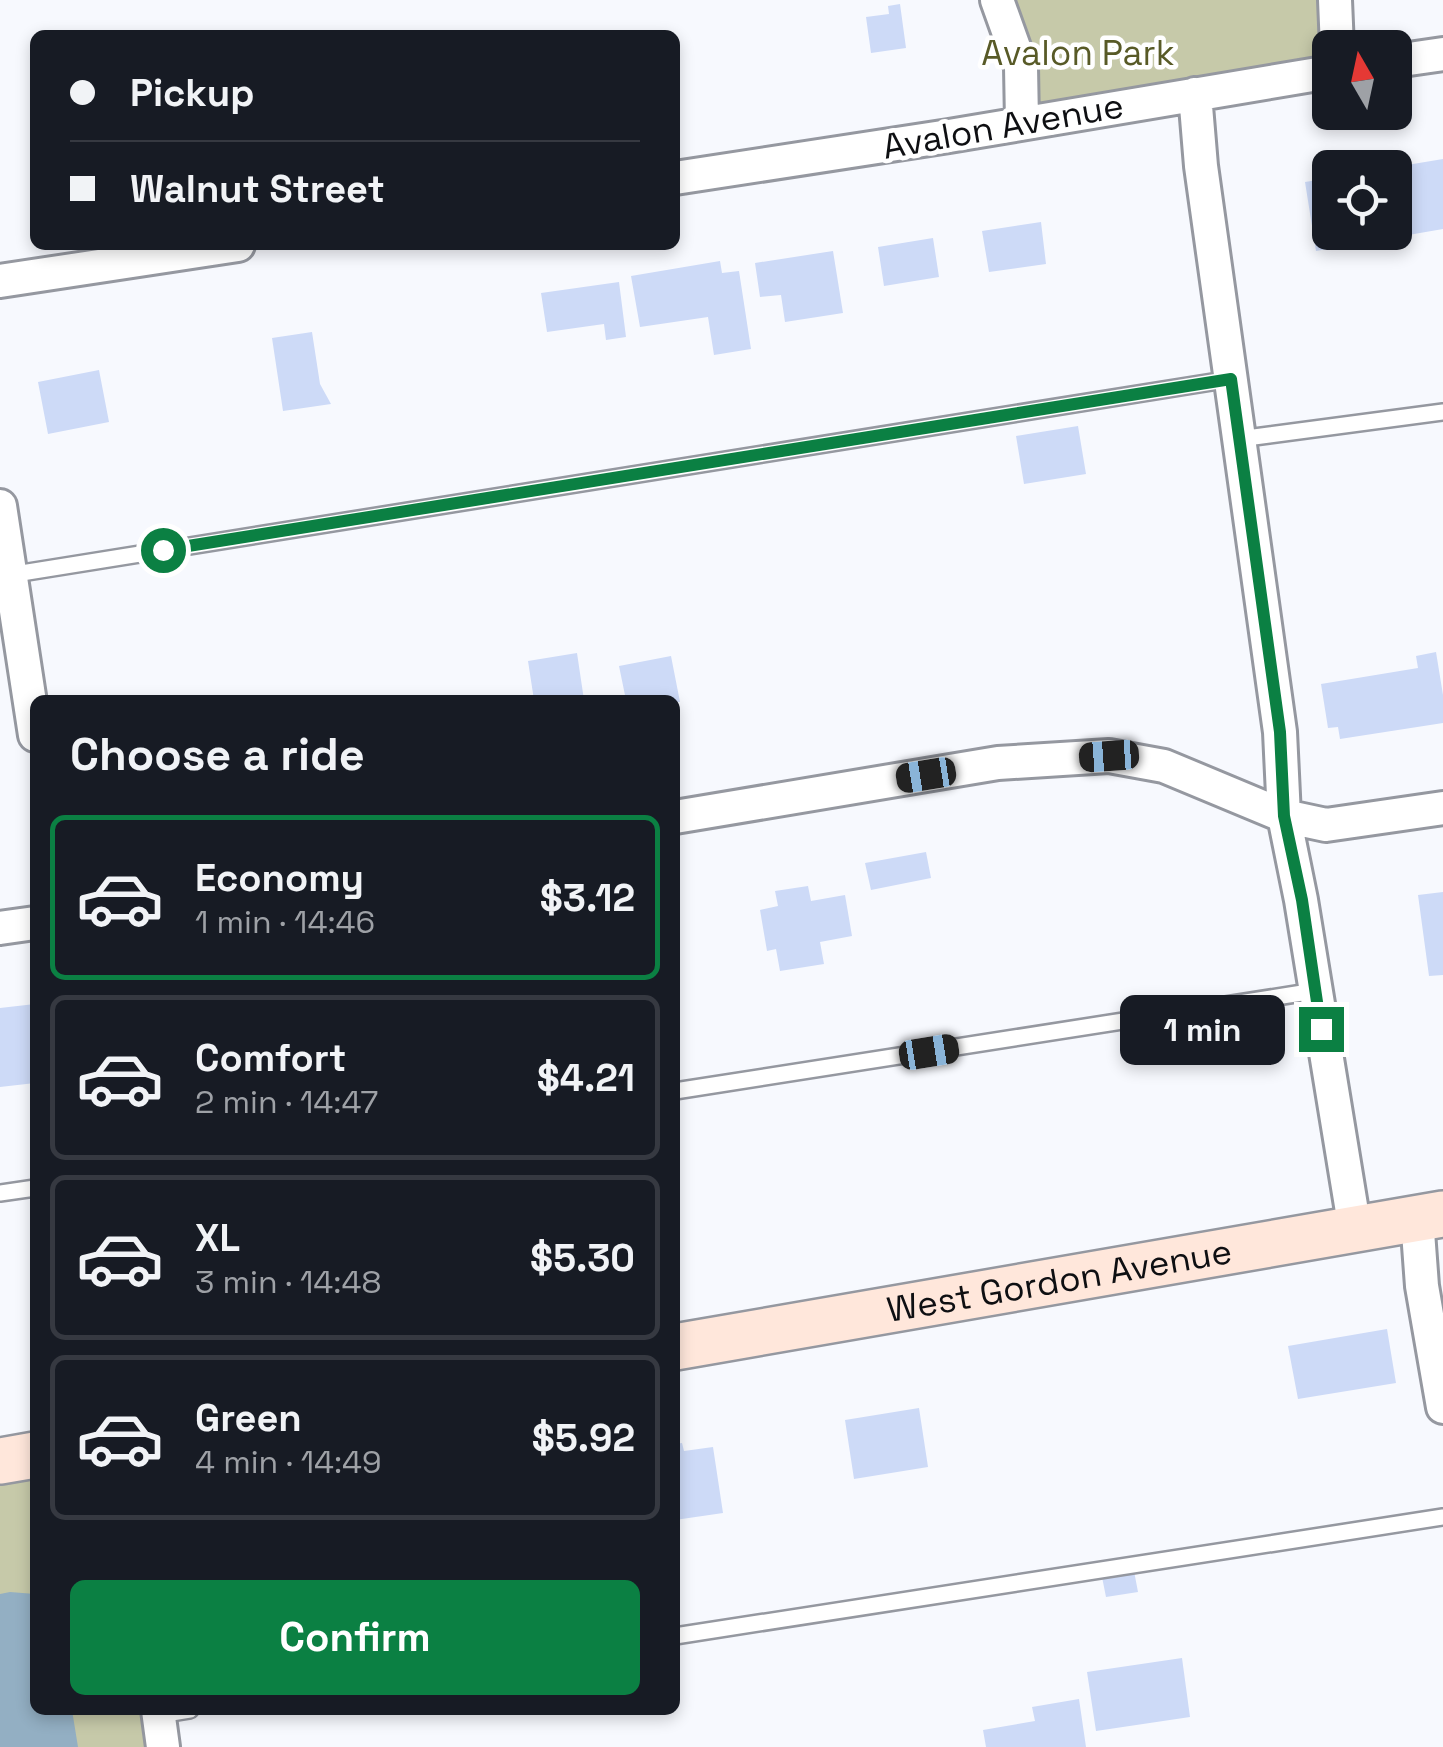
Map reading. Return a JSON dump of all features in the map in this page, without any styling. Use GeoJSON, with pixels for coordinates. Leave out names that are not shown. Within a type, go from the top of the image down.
{"type":"FeatureCollection","features":[{"type":"Feature","properties":{"kind":"street"},"geometry":{"type":"LineString","coordinates":[[997,0],[1022,68],[1022,122]]}},
{"type":"Feature","properties":{"kind":"street"},"geometry":{"type":"LineString","coordinates":[[1335,0],[1337,30]]}},
{"type":"Feature","properties":{"kind":"street"},"geometry":{"type":"LineString","coordinates":[[1412,59],[1443,54]]}},
{"type":"Feature","properties":{"kind":"street","name":"Avalon Avenue"},"geometry":{"type":"LineString","coordinates":[[680,177],[1312,75]]}},
{"type":"Feature","properties":{"kind":"street"},"geometry":{"type":"LineString","coordinates":[[1195,94],[1201,166],[1280,732],[1284,816],[1355,1230]]}},
{"type":"Feature","properties":{"kind":"street"},"geometry":{"type":"LineString","coordinates":[[0,281],[205,250]]}},
{"type":"Feature","properties":{"kind":"street"},"geometry":{"type":"LineString","coordinates":[[0,506],[6,576],[30,708]]}},
{"type":"Feature","properties":{"kind":"street"},"geometry":{"type":"LineString","coordinates":[[680,816],[998,763],[1109,756],[1164,766],[1284,816],[1326,824],[1443,808]]}},
{"type":"Feature","properties":{"kind":"street"},"geometry":{"type":"LineString","coordinates":[[0,928],[30,924]]}},
{"type":"Feature","properties":{"kind":"street"},"geometry":{"type":"LineString","coordinates":[[1430,1216],[1422,1286],[1443,1408]]}},
{"type":"Feature","properties":{"kind":"street","name":"West Gordon Avenue"},"geometry":{"type":"LineString","coordinates":[[680,1346],[1430,1216]]}},
{"type":"Feature","properties":{"kind":"street"},"geometry":{"type":"LineString","coordinates":[[0,1460],[30,1456]]}},
{"type":"Feature","properties":{"kind":"lane"},"geometry":{"type":"LineString","coordinates":[[6,576],[1231,379]]}},
{"type":"Feature","properties":{"kind":"lane"},"geometry":{"type":"LineString","coordinates":[[1239,439],[1443,412]]}},
{"type":"Feature","properties":{"kind":"lane"},"geometry":{"type":"LineString","coordinates":[[680,1090],[1316,991]]}},
{"type":"Feature","properties":{"kind":"lane"},"geometry":{"type":"LineString","coordinates":[[0,1193],[30,1189]]}},
{"type":"Feature","properties":{"kind":"lane"},"geometry":{"type":"LineString","coordinates":[[680,1635],[1443,1517]]}},
{"type":"Feature","properties":{"kind":"green space","name":"Avalon Park"},"geometry":{"type":"Polygon","coordinates":[[[1000,0],[1330,0],[1330,30],[1312,30],[1312,70],[1028,116],[1000,0]]]}},
{"type":"Feature","properties":{"kind":"green space"},"geometry":{"type":"Polygon","coordinates":[[[30,1465],[30,1715],[151,1715],[155,1747],[0,1747],[0,1470],[30,1465]]]}},
{"type":"Feature","properties":{"kind":"water"},"geometry":{"type":"Polygon","coordinates":[[[0,1594],[30,1594],[30,1715],[73,1715],[78,1747],[0,1747],[0,1594]]]}},
{"type":"Feature","properties":{"kind":"building"},"geometry":{"type":"Polygon","coordinates":[[[900,4],[906,48],[871,53],[866,17],[889,14],[888,6],[900,4]]]}},
{"type":"Feature","properties":{"kind":"building"},"geometry":{"type":"Polygon","coordinates":[[[1443,159],[1443,229],[1412,234],[1412,164],[1443,159]]]}},
{"type":"Feature","properties":{"kind":"building"},"geometry":{"type":"Polygon","coordinates":[[[1312,181],[1312,226],[1305,182],[1312,181]]]}},
{"type":"Feature","properties":{"kind":"building"},"geometry":{"type":"Polygon","coordinates":[[[1041,222],[1046,264],[989,272],[982,231],[1041,222]]]}},
{"type":"Feature","properties":{"kind":"building"},"geometry":{"type":"Polygon","coordinates":[[[933,238],[939,277],[884,286],[878,247],[933,238]]]}},
{"type":"Feature","properties":{"kind":"building"},"geometry":{"type":"Polygon","coordinates":[[[833,251],[843,313],[785,322],[781,295],[760,297],[755,263],[833,251]]]}},
{"type":"Feature","properties":{"kind":"building"},"geometry":{"type":"Polygon","coordinates":[[[720,261],[722,273],[739,271],[751,349],[714,355],[708,317],[640,327],[631,276],[720,261]]]}},
{"type":"Feature","properties":{"kind":"building"},"geometry":{"type":"Polygon","coordinates":[[[619,282],[626,337],[606,340],[604,324],[547,332],[541,293],[619,282]]]}},
{"type":"Feature","properties":{"kind":"building"},"geometry":{"type":"Polygon","coordinates":[[[312,332],[320,384],[331,404],[283,411],[272,338],[312,332]]]}},
{"type":"Feature","properties":{"kind":"building"},"geometry":{"type":"Polygon","coordinates":[[[99,370],[109,422],[48,434],[38,382],[99,370]]]}},
{"type":"Feature","properties":{"kind":"building"},"geometry":{"type":"Polygon","coordinates":[[[1078,426],[1086,474],[1024,484],[1016,436],[1078,426]]]}},
{"type":"Feature","properties":{"kind":"building"},"geometry":{"type":"Polygon","coordinates":[[[1436,652],[1443,723],[1340,739],[1338,727],[1328,728],[1321,684],[1418,668],[1416,656],[1436,652]]]}},
{"type":"Feature","properties":{"kind":"building"},"geometry":{"type":"Polygon","coordinates":[[[577,653],[583,695],[533,695],[528,661],[577,653]]]}},
{"type":"Feature","properties":{"kind":"building"},"geometry":{"type":"Polygon","coordinates":[[[671,656],[679,695],[625,695],[619,666],[671,656]]]}},
{"type":"Feature","properties":{"kind":"building"},"geometry":{"type":"Polygon","coordinates":[[[926,852],[931,878],[871,890],[865,863],[926,852]]]}},
{"type":"Feature","properties":{"kind":"building"},"geometry":{"type":"Polygon","coordinates":[[[808,886],[811,901],[845,895],[852,936],[820,942],[824,964],[780,971],[776,949],[767,951],[760,910],[778,906],[775,891],[808,886]]]}},
{"type":"Feature","properties":{"kind":"building"},"geometry":{"type":"Polygon","coordinates":[[[1443,892],[1443,975],[1429,976],[1418,895],[1443,892]]]}},
{"type":"Feature","properties":{"kind":"building"},"geometry":{"type":"Polygon","coordinates":[[[30,1005],[30,1084],[0,1087],[0,1008],[30,1005]]]}},
{"type":"Feature","properties":{"kind":"building"},"geometry":{"type":"Polygon","coordinates":[[[1387,1329],[1396,1383],[1298,1399],[1288,1346],[1387,1329]]]}},
{"type":"Feature","properties":{"kind":"building"},"geometry":{"type":"Polygon","coordinates":[[[919,1408],[928,1467],[854,1479],[845,1420],[919,1408]]]}},
{"type":"Feature","properties":{"kind":"building"},"geometry":{"type":"Polygon","coordinates":[[[680,1443],[684,1451],[713,1447],[723,1513],[680,1519],[680,1443]]]}},
{"type":"Feature","properties":{"kind":"building"},"geometry":{"type":"Polygon","coordinates":[[[1134,1571],[1138,1592],[1106,1597],[1102,1577],[1134,1571]]]}},
{"type":"Feature","properties":{"kind":"building"},"geometry":{"type":"Polygon","coordinates":[[[1182,1658],[1190,1717],[1096,1731],[1087,1672],[1182,1658]]]}},
{"type":"Feature","properties":{"kind":"building"},"geometry":{"type":"Polygon","coordinates":[[[1079,1699],[1086,1747],[986,1747],[983,1730],[1035,1721],[1032,1707],[1079,1699]]]}},
{"type":"Feature","properties":{"kind":"route"},"geometry":{"type":"LineString","coordinates":[[163,550],[1231,379],[1280,732],[1284,816],[1302,900],[1321,1029]]}}]}
